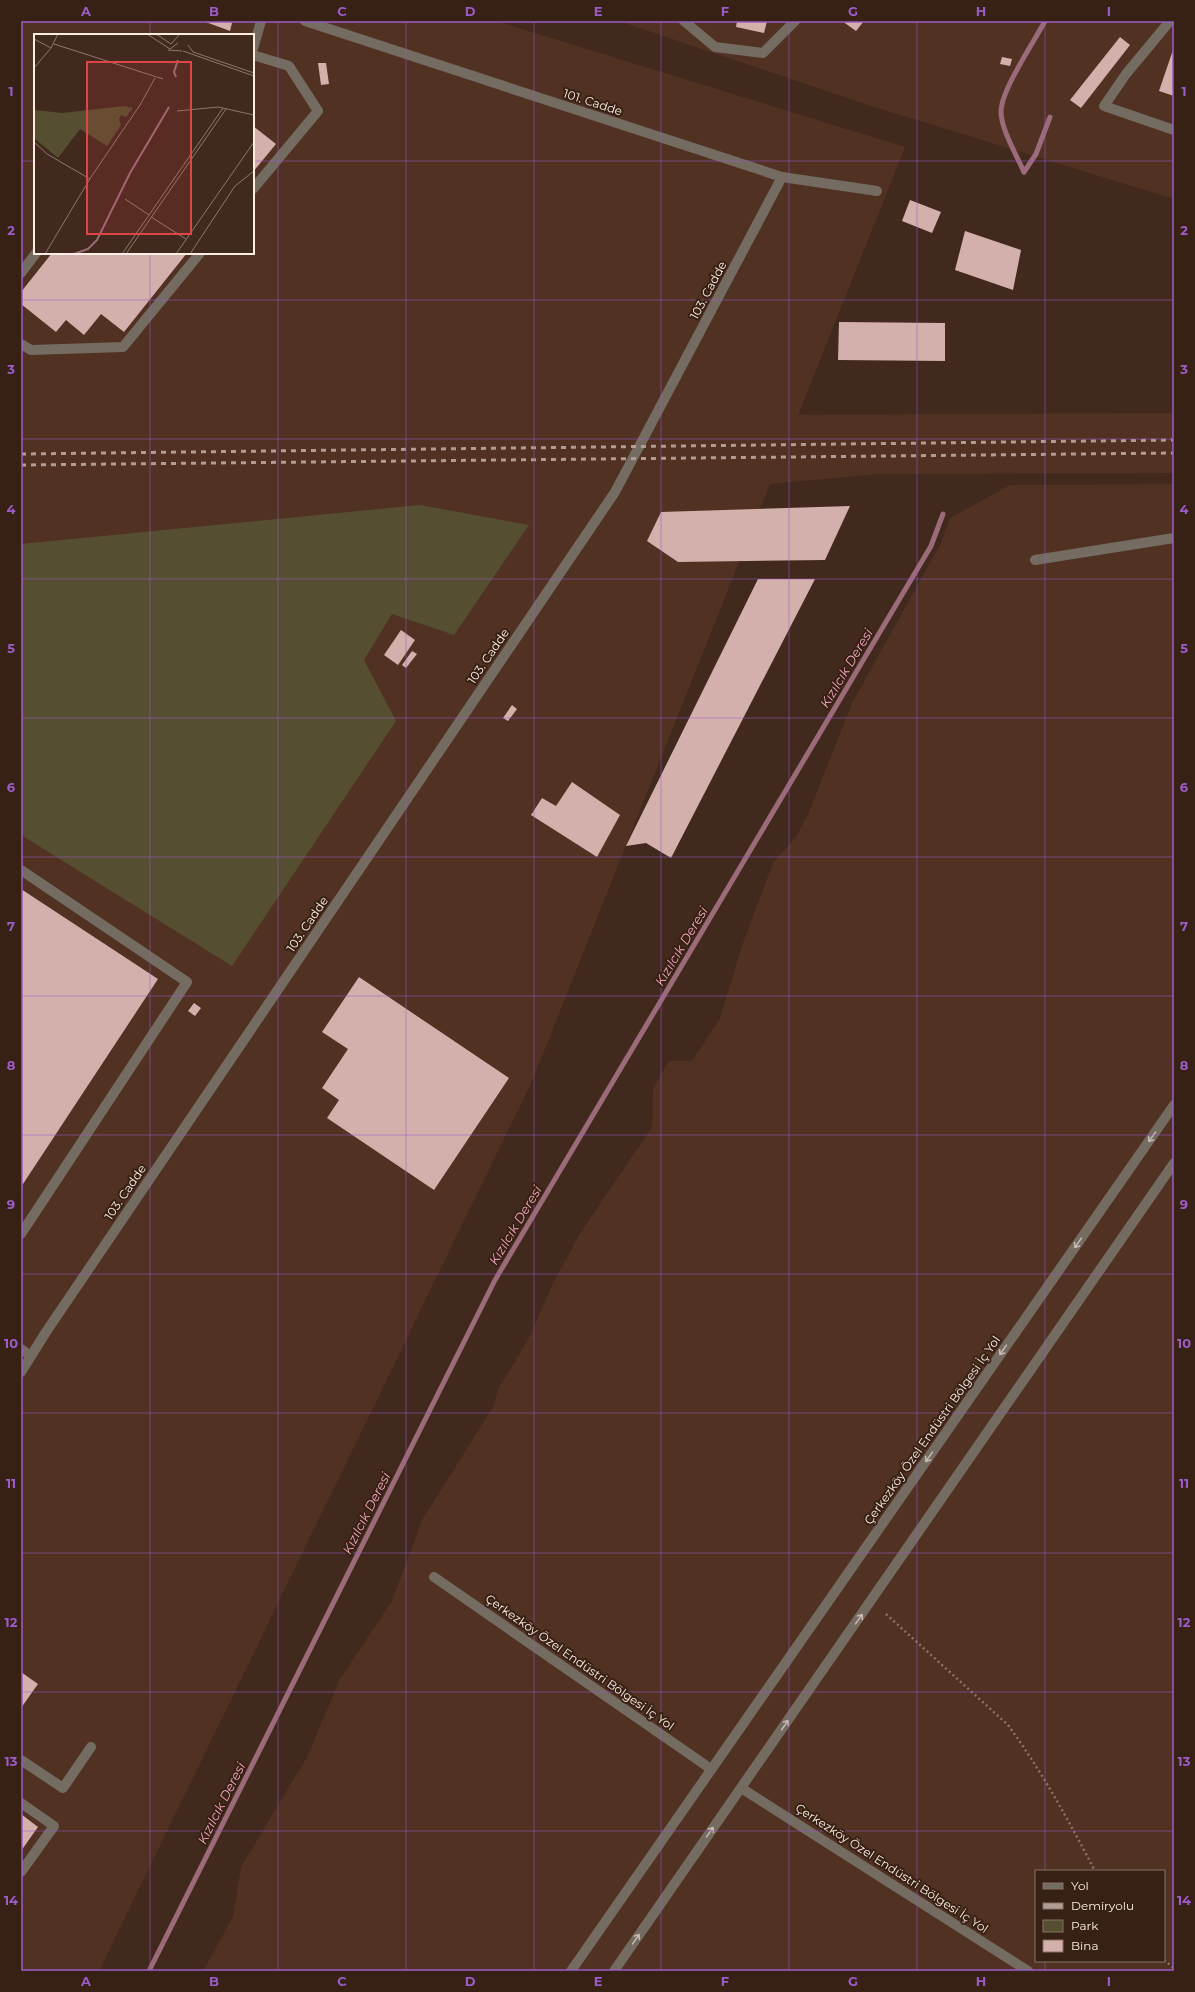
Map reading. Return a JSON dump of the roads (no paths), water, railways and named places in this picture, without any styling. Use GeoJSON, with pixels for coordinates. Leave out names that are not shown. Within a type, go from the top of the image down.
{"type":"FeatureCollection","features":[{"type":"Feature","properties":{"kind":"street"},"geometry":{"type":"LineString","coordinates":[[254,46],[261,21]]}},
{"type":"Feature","properties":{"kind":"street","name":"101. Cadde"},"geometry":{"type":"LineString","coordinates":[[305,21],[782,177],[877,191]]}},
{"type":"Feature","properties":{"kind":"street"},"geometry":{"type":"LineString","coordinates":[[684,21],[715,47],[762,53],[795,21]]}},
{"type":"Feature","properties":{"kind":"street"},"geometry":{"type":"LineString","coordinates":[[1170,21],[1126,74],[1104,106],[1174,130]]}},
{"type":"Feature","properties":{"kind":"street"},"geometry":{"type":"LineString","coordinates":[[254,55],[289,66],[318,111],[254,188]]}},
{"type":"Feature","properties":{"kind":"street","name":"103. Cadde"},"geometry":{"type":"LineString","coordinates":[[21,1372],[615,492],[782,177]]}},
{"type":"Feature","properties":{"kind":"street"},"geometry":{"type":"LineString","coordinates":[[21,273],[35,254]]}},
{"type":"Feature","properties":{"kind":"street"},"geometry":{"type":"LineString","coordinates":[[21,344],[31,350],[123,347],[199,254]]}},
{"type":"Feature","properties":{"kind":"street"},"geometry":{"type":"LineString","coordinates":[[1034,560],[1174,538]]}},
{"type":"Feature","properties":{"kind":"street"},"geometry":{"type":"LineString","coordinates":[[21,870],[187,982],[21,1234]]}},
{"type":"Feature","properties":{"kind":"street","name":"Çerkezköy Özel Endüstri Bölgesi İç Yol"},"geometry":{"type":"LineString","coordinates":[[571,1971],[1174,1104]]}},
{"type":"Feature","properties":{"kind":"street"},"geometry":{"type":"LineString","coordinates":[[614,1971],[1174,1163]]}},
{"type":"Feature","properties":{"kind":"street"},"geometry":{"type":"LineString","coordinates":[[21,1349],[31,1356]]}},
{"type":"Feature","properties":{"kind":"street","name":"Çerkezköy Özel Endüstri Bölgesi İç Yol"},"geometry":{"type":"LineString","coordinates":[[434,1577],[711,1770]]}},
{"type":"Feature","properties":{"kind":"street"},"geometry":{"type":"LineString","coordinates":[[21,1760],[63,1788],[91,1747]]}},
{"type":"Feature","properties":{"kind":"street","name":"Çerkezköy Özel Endüstri Bölgesi İç Yol"},"geometry":{"type":"LineString","coordinates":[[741,1788],[1028,1971]]}},
{"type":"Feature","properties":{"kind":"street"},"geometry":{"type":"LineString","coordinates":[[21,1803],[54,1826],[21,1872]]}},
{"type":"Feature","properties":{"kind":"waterway"},"geometry":{"type":"LineString","coordinates":[[1024,172],[1006,134],[1001,112],[1002,103],[1012,79],[1045,21]]}},
{"type":"Feature","properties":{"kind":"waterway","name":"Kızılcık Deresi"},"geometry":{"type":"LineString","coordinates":[[1024,172],[1036,154],[1050,117]]}},
{"type":"Feature","properties":{"kind":"waterway","name":"Kızılcık Deresi"},"geometry":{"type":"LineString","coordinates":[[149,1971],[495,1280],[931,546],[943,514]]}},
{"type":"Feature","properties":{"kind":"railway"},"geometry":{"type":"LineString","coordinates":[[21,454],[1174,440]]}},
{"type":"Feature","properties":{"kind":"railway"},"geometry":{"type":"LineString","coordinates":[[21,465],[1174,453]]}}]}
